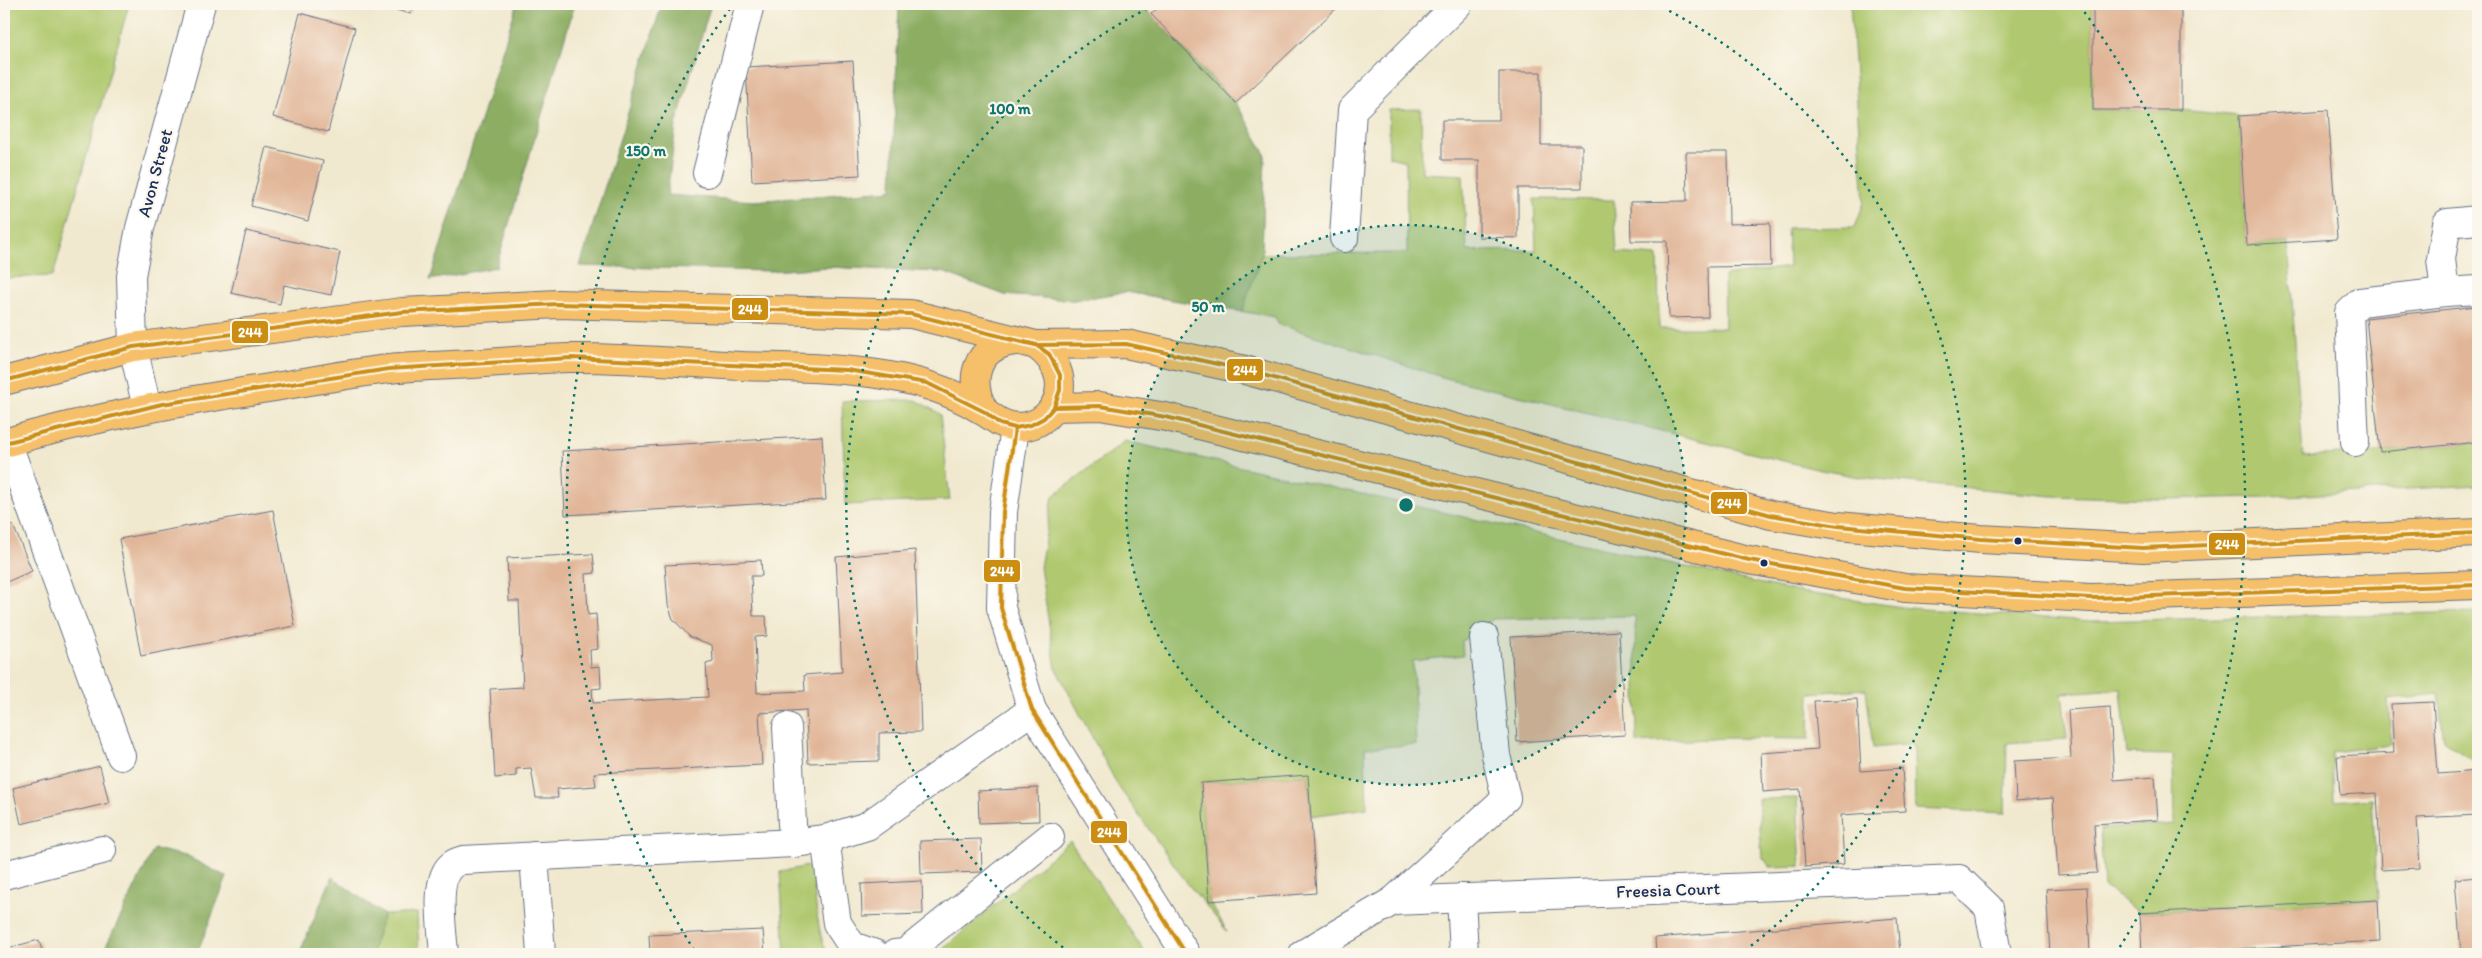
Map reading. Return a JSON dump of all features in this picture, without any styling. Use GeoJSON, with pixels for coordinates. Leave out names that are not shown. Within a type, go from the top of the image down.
{"type":"FeatureCollection","features":[{"type":"Feature","properties":{"kind":"main road"},"geometry":{"type":"LineString","coordinates":[[4,381],[133,347],[402,312],[558,304],[910,314],[1026,343],[1048,354],[1060,375],[1060,390],[1054,407],[1044,418],[1031,425],[1015,428],[1000,424],[985,412],[927,383],[847,370],[571,358],[389,369],[147,408],[5,442]]}},
{"type":"Feature","properties":{"kind":"main road"},"geometry":{"type":"LineString","coordinates":[[985,412],[977,399],[975,378],[980,363],[989,349],[1004,342],[1126,344],[1245,370],[1771,515],[1838,526],[1981,539],[2143,548],[2478,533]]}},
{"type":"Feature","properties":{"kind":"main road"},"geometry":{"type":"LineString","coordinates":[[1054,407],[1100,406],[1166,417],[1749,560],[1905,588],[2092,598],[2478,585]]}},
{"type":"Feature","properties":{"kind":"street","name":"Avon Street"},"geometry":{"type":"LineString","coordinates":[[147,408],[133,347],[130,276],[140,228],[201,4]]}},
{"type":"Feature","properties":{"kind":"street"},"geometry":{"type":"LineString","coordinates":[[707,173],[750,4]]}},
{"type":"Feature","properties":{"kind":"street"},"geometry":{"type":"LineString","coordinates":[[1344,238],[1352,110],[1458,4]]}},
{"type":"Feature","properties":{"kind":"street"},"geometry":{"type":"LineString","coordinates":[[2445,292],[2442,259],[2447,223],[2478,220]]}},
{"type":"Feature","properties":{"kind":"street"},"geometry":{"type":"LineString","coordinates":[[2355,442],[2349,313],[2360,302],[2478,290]]}},
{"type":"Feature","properties":{"kind":"street"},"geometry":{"type":"LineString","coordinates":[[1015,428],[1003,512],[1001,608],[1032,710],[1186,954]]}},
{"type":"Feature","properties":{"kind":"street"},"geometry":{"type":"LineString","coordinates":[[5,442],[121,756]]}},
{"type":"Feature","properties":{"kind":"street"},"geometry":{"type":"LineString","coordinates":[[1392,901],[1506,798],[1496,755],[1484,638]]}},
{"type":"Feature","properties":{"kind":"street"},"geometry":{"type":"LineString","coordinates":[[444,954],[440,888],[444,876],[451,865],[463,860],[793,843],[825,839],[867,826],[1032,710]]}},
{"type":"Feature","properties":{"kind":"street"},"geometry":{"type":"LineString","coordinates":[[787,727],[793,843]]}},
{"type":"Feature","properties":{"kind":"street"},"geometry":{"type":"LineString","coordinates":[[895,954],[905,953],[1050,837]]}},
{"type":"Feature","properties":{"kind":"street"},"geometry":{"type":"LineString","coordinates":[[825,839],[837,923],[852,946],[875,954]]}},
{"type":"Feature","properties":{"kind":"street"},"geometry":{"type":"LineString","coordinates":[[4,875],[102,850]]}},
{"type":"Feature","properties":{"kind":"street"},"geometry":{"type":"LineString","coordinates":[[534,856],[541,954]]}},
{"type":"Feature","properties":{"kind":"street","name":"Freesia Court"},"geometry":{"type":"LineString","coordinates":[[1303,954],[1392,901],[1959,878],[1989,908],[1997,954]]}},
{"type":"Feature","properties":{"kind":"street"},"geometry":{"type":"LineString","coordinates":[[1461,898],[1464,954]]}},
{"type":"Feature","properties":{"kind":"green space"},"geometry":{"type":"Polygon","coordinates":[[[4,4],[129,4],[53,276],[4,278],[4,4]]]}},
{"type":"Feature","properties":{"kind":"green space"},"geometry":{"type":"Polygon","coordinates":[[[517,4],[575,4],[496,267],[430,280],[517,4]]]}},
{"type":"Feature","properties":{"kind":"green space"},"geometry":{"type":"Polygon","coordinates":[[[662,4],[711,4],[676,125],[667,195],[755,201],[892,190],[899,4],[1141,4],[1236,103],[1265,153],[1262,254],[1242,312],[1126,292],[1073,300],[1005,295],[943,272],[828,267],[768,271],[580,266],[662,4]]]}},
{"type":"Feature","properties":{"kind":"green space"},"geometry":{"type":"Polygon","coordinates":[[[899,4],[1141,4],[1236,103],[1265,153],[1262,254],[1407,253],[1406,161],[1389,157],[1389,110],[1421,109],[1422,173],[1463,175],[1467,251],[1536,250],[1534,199],[1614,200],[1617,253],[1658,256],[1659,328],[1725,328],[1724,276],[1789,267],[1787,228],[1855,227],[1864,202],[1850,4],[2093,4],[2093,110],[2181,110],[2239,116],[2247,245],[2288,242],[2303,456],[2380,452],[2478,442],[2478,485],[2270,497],[2160,499],[2052,496],[1859,477],[1816,469],[1442,377],[1278,324],[1275,317],[1126,292],[1073,300],[1005,295],[943,272],[828,267],[768,271],[755,201],[892,190],[899,4]]]}},
{"type":"Feature","properties":{"kind":"green space"},"geometry":{"type":"Polygon","coordinates":[[[916,400],[940,414],[950,500],[845,505],[842,401],[916,400]]]}},
{"type":"Feature","properties":{"kind":"green space"},"geometry":{"type":"Polygon","coordinates":[[[1125,441],[1799,592],[1909,608],[2090,621],[2478,612],[2478,763],[2444,741],[2438,694],[2388,699],[2391,745],[2332,752],[2334,801],[2372,798],[2378,900],[2140,913],[2104,887],[2100,829],[2174,824],[2173,755],[2127,754],[2121,689],[2062,693],[2067,739],[2007,743],[2005,813],[1915,809],[1914,744],[1873,748],[1866,689],[1810,693],[1809,739],[1727,738],[1637,743],[1635,616],[1493,619],[1462,641],[1463,655],[1413,661],[1416,745],[1365,748],[1367,808],[1311,816],[1308,775],[1201,783],[1209,901],[1227,931],[1187,883],[1118,786],[1056,669],[1040,567],[1053,496],[1125,441]]]}},
{"type":"Feature","properties":{"kind":"green space"},"geometry":{"type":"Polygon","coordinates":[[[1797,798],[1801,866],[1770,867],[1762,856],[1758,799],[1797,798]]]}},
{"type":"Feature","properties":{"kind":"green space"},"geometry":{"type":"Polygon","coordinates":[[[1070,841],[1146,954],[937,954],[1070,841]]]}},
{"type":"Feature","properties":{"kind":"green space"},"geometry":{"type":"Polygon","coordinates":[[[154,849],[186,856],[227,877],[197,954],[102,954],[154,849]]]}},
{"type":"Feature","properties":{"kind":"green space"},"geometry":{"type":"Polygon","coordinates":[[[812,865],[819,925],[829,954],[785,954],[780,872],[812,865]]]}},
{"type":"Feature","properties":{"kind":"green space"},"geometry":{"type":"Polygon","coordinates":[[[332,877],[384,915],[371,954],[299,954],[332,877]]]}},
{"type":"Feature","properties":{"kind":"green space"},"geometry":{"type":"Polygon","coordinates":[[[417,913],[419,954],[371,954],[384,915],[417,913]]]}},
{"type":"Feature","properties":{"kind":"building"},"geometry":{"type":"Polygon","coordinates":[[[373,4],[413,4],[411,14],[373,4]]]}},
{"type":"Feature","properties":{"kind":"building"},"geometry":{"type":"Polygon","coordinates":[[[1162,4],[1341,4],[1236,103],[1151,14],[1162,4]]]}},
{"type":"Feature","properties":{"kind":"building"},"geometry":{"type":"Polygon","coordinates":[[[2093,4],[2181,4],[2181,110],[2093,110],[2093,4]]]}},
{"type":"Feature","properties":{"kind":"building"},"geometry":{"type":"Polygon","coordinates":[[[300,13],[355,28],[328,132],[273,117],[300,13]]]}},
{"type":"Feature","properties":{"kind":"building"},"geometry":{"type":"Polygon","coordinates":[[[853,61],[860,175],[752,181],[746,67],[853,61]]]}},
{"type":"Feature","properties":{"kind":"building"},"geometry":{"type":"Polygon","coordinates":[[[1499,72],[1541,72],[1541,145],[1582,145],[1582,188],[1518,188],[1518,238],[1479,237],[1479,160],[1442,160],[1442,120],[1499,120],[1499,72]]]}},
{"type":"Feature","properties":{"kind":"building"},"geometry":{"type":"Polygon","coordinates":[[[2328,110],[2337,239],[2247,245],[2239,116],[2328,110]]]}},
{"type":"Feature","properties":{"kind":"building"},"geometry":{"type":"Polygon","coordinates":[[[266,147],[323,161],[308,221],[251,206],[266,147]]]}},
{"type":"Feature","properties":{"kind":"building"},"geometry":{"type":"Polygon","coordinates":[[[1686,152],[1728,152],[1729,224],[1770,223],[1771,266],[1707,267],[1708,317],[1669,318],[1667,241],[1631,241],[1630,202],[1687,201],[1686,152]]]}},
{"type":"Feature","properties":{"kind":"building"},"geometry":{"type":"Polygon","coordinates":[[[246,231],[340,252],[331,295],[284,285],[280,304],[231,293],[246,231]]]}},
{"type":"Feature","properties":{"kind":"building"},"geometry":{"type":"Polygon","coordinates":[[[2478,306],[2478,442],[2380,452],[2366,318],[2478,306]]]}},
{"type":"Feature","properties":{"kind":"building"},"geometry":{"type":"Polygon","coordinates":[[[822,436],[826,500],[565,515],[562,451],[822,436]]]}},
{"type":"Feature","properties":{"kind":"building"},"geometry":{"type":"Polygon","coordinates":[[[273,510],[295,626],[141,656],[119,539],[273,510]]]}},
{"type":"Feature","properties":{"kind":"building"},"geometry":{"type":"Polygon","coordinates":[[[13,525],[32,571],[4,583],[4,529],[13,525]]]}},
{"type":"Feature","properties":{"kind":"building"},"geometry":{"type":"Polygon","coordinates":[[[915,550],[921,732],[879,733],[879,761],[808,763],[806,710],[759,713],[762,765],[594,773],[596,786],[557,789],[558,798],[536,798],[531,768],[516,769],[516,776],[495,778],[490,689],[523,687],[519,601],[509,601],[507,558],[593,554],[595,573],[586,574],[588,615],[596,614],[598,649],[590,650],[591,667],[600,666],[601,688],[592,689],[593,703],[708,697],[706,664],[713,662],[712,645],[690,637],[673,619],[668,605],[665,565],[761,560],[762,576],[751,576],[753,616],[766,616],[767,636],[755,637],[757,693],[805,691],[804,675],[842,672],[836,557],[915,550]]]}},
{"type":"Feature","properties":{"kind":"building"},"geometry":{"type":"Polygon","coordinates":[[[1619,631],[1625,735],[1517,742],[1511,637],[1619,631]]]}},
{"type":"Feature","properties":{"kind":"building"},"geometry":{"type":"Polygon","coordinates":[[[1857,699],[1861,771],[1902,768],[1905,811],[1841,815],[1844,864],[1805,867],[1800,789],[1763,792],[1761,753],[1818,749],[1814,701],[1857,699]]]}},
{"type":"Feature","properties":{"kind":"building"},"geometry":{"type":"Polygon","coordinates":[[[2433,702],[2438,774],[2478,771],[2478,815],[2417,818],[2420,868],[2381,870],[2377,793],[2340,795],[2337,756],[2394,753],[2391,704],[2433,702]]]}},
{"type":"Feature","properties":{"kind":"building"},"geometry":{"type":"Polygon","coordinates":[[[2110,707],[2114,780],[2155,777],[2158,820],[2094,824],[2097,873],[2058,875],[2053,798],[2016,801],[2014,761],[2071,758],[2068,710],[2110,707]]]}},
{"type":"Feature","properties":{"kind":"building"},"geometry":{"type":"Polygon","coordinates":[[[100,766],[109,803],[21,824],[13,788],[100,766]]]}},
{"type":"Feature","properties":{"kind":"building"},"geometry":{"type":"Polygon","coordinates":[[[1308,775],[1316,893],[1209,901],[1201,783],[1308,775]]]}},
{"type":"Feature","properties":{"kind":"building"},"geometry":{"type":"Polygon","coordinates":[[[1038,788],[1039,821],[979,823],[978,791],[1038,788]]]}},
{"type":"Feature","properties":{"kind":"building"},"geometry":{"type":"Polygon","coordinates":[[[981,839],[982,872],[921,874],[920,841],[981,839]]]}},
{"type":"Feature","properties":{"kind":"building"},"geometry":{"type":"Polygon","coordinates":[[[2478,877],[2478,954],[2461,954],[2455,879],[2478,877]]]}},
{"type":"Feature","properties":{"kind":"building"},"geometry":{"type":"Polygon","coordinates":[[[922,881],[923,914],[862,916],[861,884],[922,881]]]}},
{"type":"Feature","properties":{"kind":"building"},"geometry":{"type":"Polygon","coordinates":[[[2087,887],[2090,954],[2050,954],[2046,889],[2087,887]]]}},
{"type":"Feature","properties":{"kind":"building"},"geometry":{"type":"Polygon","coordinates":[[[2378,900],[2380,941],[2142,954],[2140,913],[2378,900]]]}},
{"type":"Feature","properties":{"kind":"building"},"geometry":{"type":"Polygon","coordinates":[[[1897,918],[1900,954],[1656,954],[1655,938],[1897,918]]]}},
{"type":"Feature","properties":{"kind":"building"},"geometry":{"type":"Polygon","coordinates":[[[763,930],[765,954],[650,954],[649,935],[763,930]]]}},
{"type":"Feature","properties":{"kind":"building"},"geometry":{"type":"Polygon","coordinates":[[[39,940],[43,954],[4,954],[4,949],[39,940]]]}},
{"type":"Feature","properties":{"kind":"transit line","name":"244"},"geometry":{"type":"LineString","coordinates":[[4,381],[133,347],[402,312],[558,304],[911,314],[1036,345],[1126,344],[1245,370],[1771,515],[1838,526],[1981,539],[2143,548],[2478,533]]}},
{"type":"Feature","properties":{"kind":"transit line","name":"244"},"geometry":{"type":"LineString","coordinates":[[4,443],[162,404],[389,369],[571,358],[847,370],[927,383],[985,412],[1000,424],[1015,428],[1031,425],[1044,418],[1054,407],[1060,390],[1060,375],[1049,354],[1036,345],[1004,338]]}},
{"type":"Feature","properties":{"kind":"transit line","name":"244"},"geometry":{"type":"LineString","coordinates":[[1054,407],[1100,406],[1166,417],[1749,560],[1905,588],[2091,598],[2478,585]]}},
{"type":"Feature","properties":{"kind":"transit line","name":"244"},"geometry":{"type":"LineString","coordinates":[[1015,428],[1003,512],[1001,608],[1032,710],[1186,954]]}}]}
